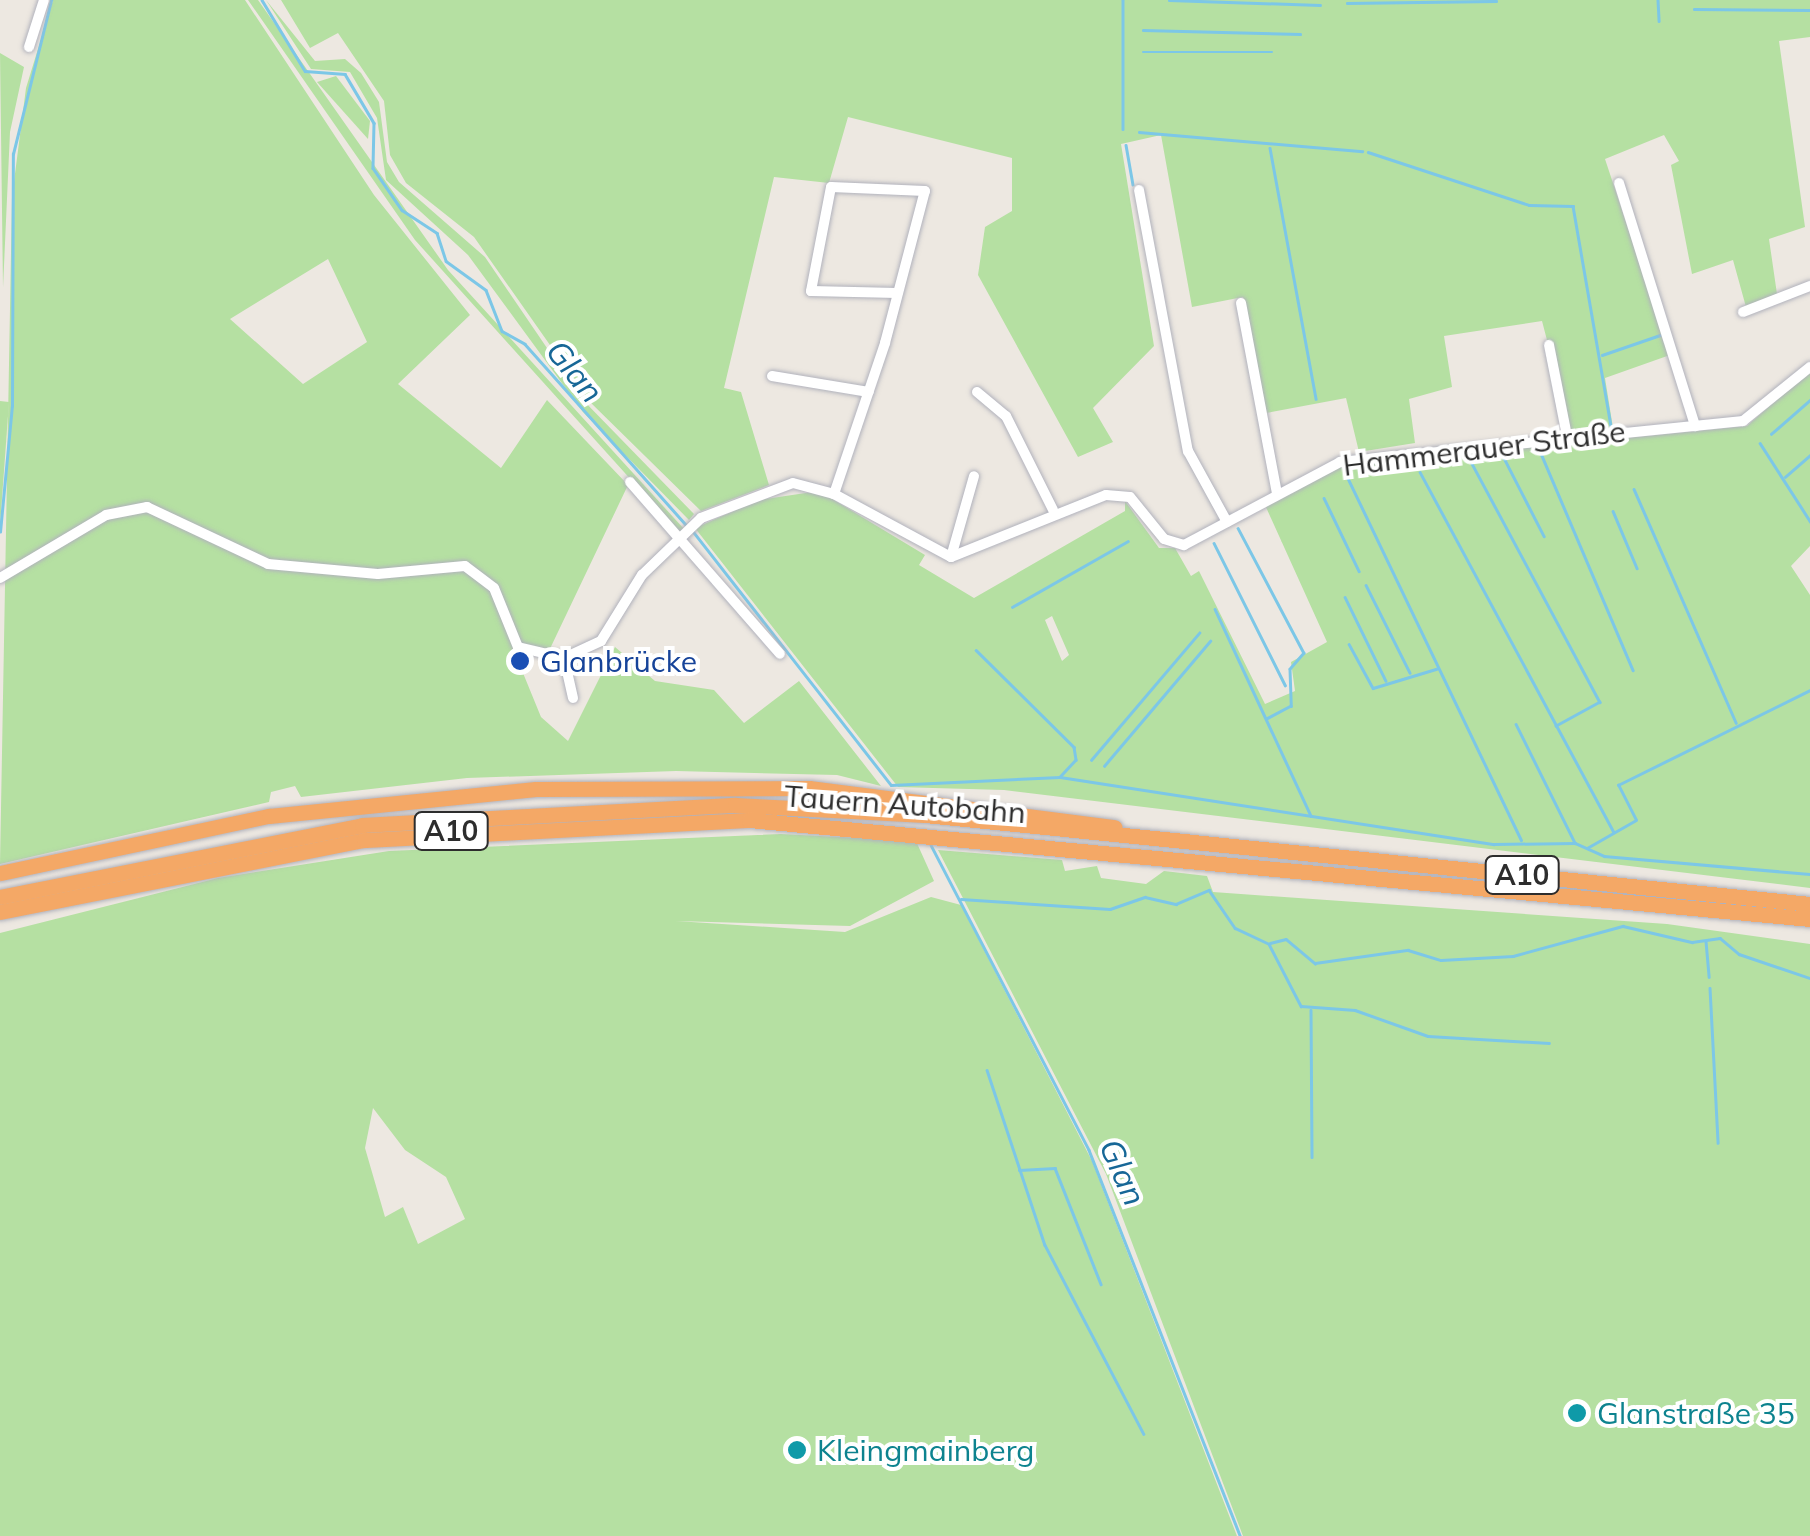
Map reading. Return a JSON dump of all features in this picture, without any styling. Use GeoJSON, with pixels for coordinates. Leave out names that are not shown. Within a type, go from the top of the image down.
{"type":"FeatureCollection","features":[{"type":"Feature","properties":{"kind":"highway"},"geometry":{"type":"LineString","coordinates":[[0,873],[268,816],[458,794],[712,785],[913,796],[1072,815],[1158,838]]}},
{"type":"Feature","properties":{"kind":"highway","name":"A10"},"geometry":{"type":"LineString","coordinates":[[0,896],[230,846],[458,814],[697,804],[926,814],[1810,904]]}},
{"type":"Feature","properties":{"kind":"highway","name":"Tauern Autobahn"},"geometry":{"type":"LineString","coordinates":[[0,912],[202,866],[454,830],[642,820],[937,832],[1810,920]]}},
{"type":"Feature","properties":{"kind":"highway"},"geometry":{"type":"LineString","coordinates":[[1758,914],[1810,928]]}},
{"type":"Feature","properties":{"kind":"street"},"geometry":{"type":"LineString","coordinates":[[28,47],[44,0]]}},
{"type":"Feature","properties":{"kind":"street"},"geometry":{"type":"LineString","coordinates":[[1620,184],[1695,426]]}},
{"type":"Feature","properties":{"kind":"street"},"geometry":{"type":"LineString","coordinates":[[834,494],[870,392],[897,294],[922,186],[831,187],[811,291],[897,294]]}},
{"type":"Feature","properties":{"kind":"street"},"geometry":{"type":"LineString","coordinates":[[1138,190],[1188,451],[1227,522]]}},
{"type":"Feature","properties":{"kind":"street"},"geometry":{"type":"LineString","coordinates":[[1744,312],[1810,286]]}},
{"type":"Feature","properties":{"kind":"street"},"geometry":{"type":"LineString","coordinates":[[1240,303],[1277,493]]}},
{"type":"Feature","properties":{"kind":"street"},"geometry":{"type":"LineString","coordinates":[[1550,345],[1567,436]]}},
{"type":"Feature","properties":{"kind":"street","name":"Hammerauer Straße"},"geometry":{"type":"LineString","coordinates":[[951,558],[993,547],[1054,510],[1130,497],[1178,545],[1354,458],[1695,426],[1753,416],[1810,367]]}},
{"type":"Feature","properties":{"kind":"street"},"geometry":{"type":"LineString","coordinates":[[772,376],[870,392]]}},
{"type":"Feature","properties":{"kind":"street"},"geometry":{"type":"LineString","coordinates":[[977,392],[1006,416],[1054,510]]}},
{"type":"Feature","properties":{"kind":"street"},"geometry":{"type":"LineString","coordinates":[[0,578],[106,515],[147,506],[268,564],[378,574],[472,569],[494,588],[518,648],[564,658],[600,641],[627,594],[701,518],[793,483],[834,494],[951,558],[974,476]]}},
{"type":"Feature","properties":{"kind":"street"},"geometry":{"type":"LineString","coordinates":[[630,482],[780,654]]}},
{"type":"Feature","properties":{"kind":"street"},"geometry":{"type":"LineString","coordinates":[[564,658],[573,698]]}},
{"type":"Feature","properties":{"kind":"green space"},"geometry":{"type":"Polygon","coordinates":[[[53,0],[245,0],[374,195],[470,315],[398,384],[501,468],[547,400],[628,485],[547,655],[520,643],[514,651],[541,717],[568,741],[615,647],[655,681],[714,690],[744,723],[799,681],[881,786],[837,775],[676,771],[467,778],[301,797],[295,786],[271,792],[269,802],[0,864],[12,197],[26,88],[53,0]],[[328,259],[230,319],[303,384],[367,342],[328,259]]]}},
{"type":"Feature","properties":{"kind":"green space"},"geometry":{"type":"Polygon","coordinates":[[[248,0],[258,0],[448,270],[684,529],[679,533],[415,240],[248,0]]]}},
{"type":"Feature","properties":{"kind":"green space"},"geometry":{"type":"Polygon","coordinates":[[[266,0],[315,61],[345,59],[361,73],[379,102],[387,162],[399,182],[485,257],[581,398],[694,514],[689,520],[583,412],[468,255],[386,180],[377,118],[350,72],[311,69],[266,0]]]}},
{"type":"Feature","properties":{"kind":"green space"},"geometry":{"type":"Polygon","coordinates":[[[281,0],[1810,0],[1810,37],[1779,41],[1805,227],[1769,239],[1777,294],[1746,307],[1733,260],[1692,274],[1671,165],[1679,161],[1664,135],[1605,159],[1670,355],[1605,378],[1613,428],[1571,432],[1542,321],[1444,336],[1452,387],[1409,399],[1415,443],[1359,452],[1346,398],[1266,413],[1243,297],[1192,307],[1161,135],[1121,144],[1154,346],[1093,408],[1113,442],[1078,457],[978,275],[985,227],[1012,211],[1012,158],[848,117],[829,183],[774,177],[724,388],[741,392],[769,485],[701,511],[590,402],[474,237],[406,183],[390,155],[384,101],[338,33],[310,48],[281,0]]]}},
{"type":"Feature","properties":{"kind":"green space"},"geometry":{"type":"Polygon","coordinates":[[[0,53],[24,67],[10,132],[3,288],[0,53]]]}},
{"type":"Feature","properties":{"kind":"green space"},"geometry":{"type":"Polygon","coordinates":[[[336,76],[370,121],[368,139],[317,82],[336,76]]]}},
{"type":"Feature","properties":{"kind":"green space"},"geometry":{"type":"Polygon","coordinates":[[[1810,370],[1810,546],[1791,566],[1810,595],[1810,888],[1004,790],[898,787],[695,528],[759,500],[819,491],[925,555],[919,565],[974,598],[1125,511],[1125,501],[1159,548],[1175,548],[1191,576],[1199,571],[1265,704],[1295,691],[1291,662],[1327,642],[1265,505],[1337,467],[1747,426],[1810,370]],[[1052,616],[1045,620],[1062,661],[1069,655],[1052,616]]]}},
{"type":"Feature","properties":{"kind":"green space"},"geometry":{"type":"Polygon","coordinates":[[[0,401],[9,402],[0,526],[0,401]]]}},
{"type":"Feature","properties":{"kind":"green space"},"geometry":{"type":"Polygon","coordinates":[[[781,834],[916,841],[934,881],[850,926],[676,921],[845,932],[931,897],[961,905],[1092,1161],[1237,1536],[0,1536],[0,933],[218,878],[389,851],[781,834]],[[373,1108],[365,1148],[385,1217],[403,1207],[418,1244],[465,1219],[446,1177],[405,1150],[373,1108]]]}},
{"type":"Feature","properties":{"kind":"green space"},"geometry":{"type":"Polygon","coordinates":[[[938,850],[1062,860],[1065,871],[1097,866],[1101,878],[1146,884],[1164,871],[1207,876],[1213,892],[1667,924],[1810,944],[1810,1536],[1243,1536],[1106,1174],[938,850]]]}},
{"type":"Feature","properties":{"kind":"waterway"},"geometry":{"type":"LineString","coordinates":[[0,532],[12,406],[13,154],[51,0]]}},
{"type":"Feature","properties":{"kind":"waterway","name":"Glan"},"geometry":{"type":"LineString","coordinates":[[262,0],[305,71],[345,74],[374,123],[373,168],[402,210],[437,233],[446,261],[486,290],[502,331],[525,344],[686,525]]}},
{"type":"Feature","properties":{"kind":"waterway"},"geometry":{"type":"LineString","coordinates":[[1123,0],[1123,129]]}},
{"type":"Feature","properties":{"kind":"waterway"},"geometry":{"type":"LineString","coordinates":[[1169,0],[1320,5]]}},
{"type":"Feature","properties":{"kind":"waterway"},"geometry":{"type":"LineString","coordinates":[[1658,0],[1659,21]]}},
{"type":"Feature","properties":{"kind":"waterway"},"geometry":{"type":"LineString","coordinates":[[1347,3],[1496,1]]}},
{"type":"Feature","properties":{"kind":"waterway"},"geometry":{"type":"LineString","coordinates":[[1694,9],[1810,10]]}},
{"type":"Feature","properties":{"kind":"waterway"},"geometry":{"type":"LineString","coordinates":[[1143,30],[1300,34]]}},
{"type":"Feature","properties":{"kind":"waterway"},"geometry":{"type":"LineString","coordinates":[[1143,52],[1272,52]]}},
{"type":"Feature","properties":{"kind":"waterway"},"geometry":{"type":"LineString","coordinates":[[1139,132],[1362,151]]}},
{"type":"Feature","properties":{"kind":"waterway"},"geometry":{"type":"LineString","coordinates":[[1126,145],[1133,184]]}},
{"type":"Feature","properties":{"kind":"waterway"},"geometry":{"type":"LineString","coordinates":[[1270,148],[1316,399]]}},
{"type":"Feature","properties":{"kind":"waterway"},"geometry":{"type":"LineString","coordinates":[[1368,152],[1529,205],[1573,206],[1611,426]]}},
{"type":"Feature","properties":{"kind":"waterway"},"geometry":{"type":"LineString","coordinates":[[1602,355],[1660,335]]}},
{"type":"Feature","properties":{"kind":"waterway"},"geometry":{"type":"LineString","coordinates":[[1771,434],[1810,400]]}},
{"type":"Feature","properties":{"kind":"waterway"},"geometry":{"type":"LineString","coordinates":[[1760,443],[1810,521]]}},
{"type":"Feature","properties":{"kind":"waterway"},"geometry":{"type":"LineString","coordinates":[[1540,451],[1633,670]]}},
{"type":"Feature","properties":{"kind":"waterway"},"geometry":{"type":"LineString","coordinates":[[1785,477],[1810,455]]}},
{"type":"Feature","properties":{"kind":"waterway"},"geometry":{"type":"LineString","coordinates":[[1503,456],[1544,536]]}},
{"type":"Feature","properties":{"kind":"waterway"},"geometry":{"type":"LineString","coordinates":[[1469,458],[1600,702],[1556,726]]}},
{"type":"Feature","properties":{"kind":"waterway"},"geometry":{"type":"LineString","coordinates":[[1345,472],[1521,840]]}},
{"type":"Feature","properties":{"kind":"waterway"},"geometry":{"type":"LineString","coordinates":[[1420,472],[1614,832]]}},
{"type":"Feature","properties":{"kind":"waterway"},"geometry":{"type":"LineString","coordinates":[[1634,489],[1736,723]]}},
{"type":"Feature","properties":{"kind":"waterway"},"geometry":{"type":"LineString","coordinates":[[1324,498],[1359,571]]}},
{"type":"Feature","properties":{"kind":"waterway"},"geometry":{"type":"LineString","coordinates":[[1613,511],[1637,568]]}},
{"type":"Feature","properties":{"kind":"waterway"},"geometry":{"type":"LineString","coordinates":[[1238,528],[1304,653],[1290,669],[1291,706],[1267,719]]}},
{"type":"Feature","properties":{"kind":"waterway"},"geometry":{"type":"LineString","coordinates":[[692,530],[891,785],[1060,777],[1494,844],[1575,843],[1604,856],[1810,874]]}},
{"type":"Feature","properties":{"kind":"waterway"},"geometry":{"type":"LineString","coordinates":[[1012,607],[1128,541]]}},
{"type":"Feature","properties":{"kind":"waterway"},"geometry":{"type":"LineString","coordinates":[[1214,543],[1285,685]]}},
{"type":"Feature","properties":{"kind":"waterway"},"geometry":{"type":"LineString","coordinates":[[1366,585],[1410,673]]}},
{"type":"Feature","properties":{"kind":"waterway"},"geometry":{"type":"LineString","coordinates":[[1345,597],[1386,681]]}},
{"type":"Feature","properties":{"kind":"waterway"},"geometry":{"type":"LineString","coordinates":[[1215,609],[1311,816]]}},
{"type":"Feature","properties":{"kind":"waterway"},"geometry":{"type":"LineString","coordinates":[[1091,760],[1199,633]]}},
{"type":"Feature","properties":{"kind":"waterway"},"geometry":{"type":"LineString","coordinates":[[1104,766],[1210,641]]}},
{"type":"Feature","properties":{"kind":"waterway"},"geometry":{"type":"LineString","coordinates":[[1349,644],[1373,688],[1436,669]]}},
{"type":"Feature","properties":{"kind":"waterway"},"geometry":{"type":"LineString","coordinates":[[976,650],[1074,747],[1076,760],[1061,776]]}},
{"type":"Feature","properties":{"kind":"waterway"},"geometry":{"type":"LineString","coordinates":[[1587,848],[1636,820],[1618,785],[1810,690]]}},
{"type":"Feature","properties":{"kind":"waterway"},"geometry":{"type":"LineString","coordinates":[[1516,724],[1575,843]]}},
{"type":"Feature","properties":{"kind":"waterway","name":"Glan"},"geometry":{"type":"LineString","coordinates":[[931,845],[1089,1150],[1240,1536]]}},
{"type":"Feature","properties":{"kind":"waterway"},"geometry":{"type":"LineString","coordinates":[[961,899],[1110,909],[1145,897],[1176,904],[1209,890],[1235,928],[1269,944],[1301,1006],[1355,1010],[1428,1036],[1549,1043]]}},
{"type":"Feature","properties":{"kind":"waterway"},"geometry":{"type":"LineString","coordinates":[[1270,943],[1286,939],[1315,963],[1408,950],[1441,960],[1513,956],[1623,926],[1692,942],[1720,938],[1739,954],[1810,978]]}},
{"type":"Feature","properties":{"kind":"waterway"},"geometry":{"type":"LineString","coordinates":[[1706,941],[1709,977]]}},
{"type":"Feature","properties":{"kind":"waterway"},"geometry":{"type":"LineString","coordinates":[[1710,988],[1718,1143]]}},
{"type":"Feature","properties":{"kind":"waterway"},"geometry":{"type":"LineString","coordinates":[[1311,1010],[1312,1157]]}},
{"type":"Feature","properties":{"kind":"waterway"},"geometry":{"type":"LineString","coordinates":[[987,1070],[1045,1245],[1144,1434]]}},
{"type":"Feature","properties":{"kind":"waterway"},"geometry":{"type":"LineString","coordinates":[[1019,1170],[1055,1168],[1101,1284]]}},
{"type":"Feature","properties":{"kind":"place","name":"Glanbrücke"},"geometry":{"type":"Point","coordinates":[520,661]}},
{"type":"Feature","properties":{"kind":"place","name":"Glanstraße 35"},"geometry":{"type":"Point","coordinates":[1577,1413]}},
{"type":"Feature","properties":{"kind":"place","name":"Kleingmainberg"},"geometry":{"type":"Point","coordinates":[797,1450]}}]}
